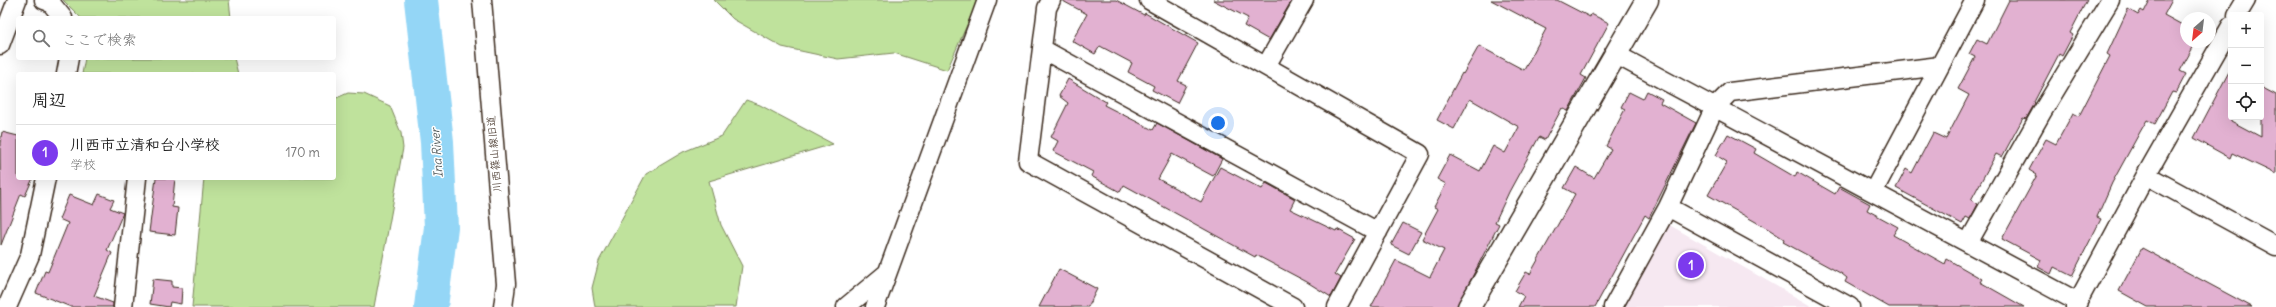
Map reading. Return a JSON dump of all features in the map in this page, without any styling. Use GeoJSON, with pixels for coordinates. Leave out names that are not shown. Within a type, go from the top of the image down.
{"type":"FeatureCollection","features":[{"type":"Feature","properties":{"kind":"street"},"geometry":{"type":"LineString","coordinates":[[0,45],[17,0]]}},
{"type":"Feature","properties":{"kind":"street"},"geometry":{"type":"LineString","coordinates":[[44,0],[50,2],[61,16]]}},
{"type":"Feature","properties":{"kind":"street","name":"川西篠山線旧道"},"geometry":{"type":"LineString","coordinates":[[482,0],[506,284],[503,307]]}},
{"type":"Feature","properties":{"kind":"street"},"geometry":{"type":"LineString","coordinates":[[875,307],[987,0]]}},
{"type":"Feature","properties":{"kind":"street"},"geometry":{"type":"LineString","coordinates":[[1051,0],[1047,8],[1028,161],[1293,307]]}},
{"type":"Feature","properties":{"kind":"street"},"geometry":{"type":"LineString","coordinates":[[1149,0],[1420,154],[1337,307]]}},
{"type":"Feature","properties":{"kind":"street"},"geometry":{"type":"LineString","coordinates":[[1266,66],[1304,0]]}},
{"type":"Feature","properties":{"kind":"street"},"geometry":{"type":"LineString","coordinates":[[1469,307],[1647,0]]}},
{"type":"Feature","properties":{"kind":"street"},"geometry":{"type":"LineString","coordinates":[[1873,192],[1975,0]]}},
{"type":"Feature","properties":{"kind":"street"},"geometry":{"type":"LineString","coordinates":[[1968,243],[2042,112],[2110,0]]}},
{"type":"Feature","properties":{"kind":"street"},"geometry":{"type":"LineString","coordinates":[[2239,12],[2246,0]]}},
{"type":"Feature","properties":{"kind":"street"},"geometry":{"type":"LineString","coordinates":[[1615,54],[1968,243],[2076,304],[2146,175],[2228,31]]}},
{"type":"Feature","properties":{"kind":"street"},"geometry":{"type":"LineString","coordinates":[[1042,49],[1378,232]]}},
{"type":"Feature","properties":{"kind":"street"},"geometry":{"type":"LineString","coordinates":[[66,72],[69,60]]}},
{"type":"Feature","properties":{"kind":"street"},"geometry":{"type":"LineString","coordinates":[[1613,307],[1668,207],[1715,107],[1730,92],[1940,66]]}},
{"type":"Feature","properties":{"kind":"street"},"geometry":{"type":"LineString","coordinates":[[2146,175],[2276,246]]}},
{"type":"Feature","properties":{"kind":"street"},"geometry":{"type":"LineString","coordinates":[[7,307],[30,255],[46,180]]}},
{"type":"Feature","properties":{"kind":"street"},"geometry":{"type":"LineString","coordinates":[[123,307],[137,180]]}},
{"type":"Feature","properties":{"kind":"street"},"geometry":{"type":"LineString","coordinates":[[1668,207],[1850,307]]}},
{"type":"Feature","properties":{"kind":"street"},"geometry":{"type":"LineString","coordinates":[[846,307],[888,273]]}},
{"type":"Feature","properties":{"kind":"shaded area"},"geometry":{"type":"Polygon","coordinates":[[[1666,223],[1813,307],[1619,307],[1666,223]]]}},
{"type":"Feature","properties":{"kind":"green space"},"geometry":{"type":"Polygon","coordinates":[[[63,0],[229,0],[231,16],[79,16],[63,0]]]}},
{"type":"Feature","properties":{"kind":"green space"},"geometry":{"type":"Polygon","coordinates":[[[714,0],[978,0],[947,70],[894,53],[838,59],[782,47],[733,19],[714,0]]]}},
{"type":"Feature","properties":{"kind":"green space"},"geometry":{"type":"Polygon","coordinates":[[[85,60],[234,60],[238,72],[82,72],[85,60]]]}},
{"type":"Feature","properties":{"kind":"green space"},"geometry":{"type":"Polygon","coordinates":[[[348,93],[364,94],[390,106],[401,133],[403,148],[374,307],[192,307],[204,180],[336,180],[336,98],[348,93]]]}},
{"type":"Feature","properties":{"kind":"green space"},"geometry":{"type":"Polygon","coordinates":[[[746,100],[760,105],[833,144],[709,181],[721,225],[742,266],[736,307],[595,307],[592,288],[599,261],[646,174],[683,152],[722,136],[746,100]]]}},
{"type":"Feature","properties":{"kind":"building"},"geometry":{"type":"Polygon","coordinates":[[[1061,0],[1116,0],[1144,15],[1145,13],[1198,43],[1178,81],[1186,85],[1177,103],[1152,90],[1154,86],[1128,72],[1132,63],[1100,46],[1095,54],[1072,41],[1087,14],[1061,0]]]}},
{"type":"Feature","properties":{"kind":"building"},"geometry":{"type":"Polygon","coordinates":[[[1213,0],[1292,0],[1269,40],[1244,26],[1248,18],[1213,0]]]}},
{"type":"Feature","properties":{"kind":"building"},"geometry":{"type":"Polygon","coordinates":[[[1491,0],[1557,0],[1590,17],[1591,14],[1609,23],[1581,75],[1586,78],[1568,111],[1562,108],[1545,140],[1539,137],[1509,192],[1495,222],[1499,224],[1457,307],[1371,307],[1396,260],[1430,277],[1444,250],[1422,239],[1438,209],[1434,207],[1446,184],[1437,179],[1450,155],[1480,171],[1493,146],[1505,153],[1519,127],[1470,99],[1454,129],[1437,120],[1462,73],[1463,74],[1479,46],[1524,70],[1546,29],[1491,0]]]}},
{"type":"Feature","properties":{"kind":"building"},"geometry":{"type":"Polygon","coordinates":[[[2009,0],[2087,0],[2070,33],[2073,35],[2062,56],[2059,54],[2034,102],[2035,103],[2026,119],[2023,118],[2002,157],[1996,154],[1971,200],[1978,204],[1970,219],[1966,217],[1962,224],[1896,188],[1906,169],[1912,173],[1933,133],[1946,139],[1969,95],[1958,89],[1975,57],[1969,54],[1977,39],[1987,44],[2009,0]]]}},
{"type":"Feature","properties":{"kind":"building"},"geometry":{"type":"Polygon","coordinates":[[[2150,0],[2172,0],[2164,15],[2180,24],[2180,48],[2193,48],[2180,71],[2186,74],[2176,93],[2172,92],[2155,124],[2147,120],[2140,132],[2112,183],[2097,217],[2101,219],[2072,276],[2054,267],[2051,274],[2038,267],[2041,260],[2002,239],[2037,175],[2029,170],[2046,139],[2056,144],[2073,113],[2079,116],[2110,56],[2107,54],[2128,9],[2138,15],[2141,10],[2144,12],[2150,0]]]}},
{"type":"Feature","properties":{"kind":"building"},"geometry":{"type":"Polygon","coordinates":[[[2228,74],[2228,120],[2231,120],[2261,137],[2261,120],[2264,120],[2264,89],[2276,95],[2276,174],[2232,153],[2230,158],[2194,138],[2228,74]]]}},
{"type":"Feature","properties":{"kind":"building"},"geometry":{"type":"Polygon","coordinates":[[[1068,79],[1106,102],[1104,105],[1153,130],[1157,123],[1222,159],[1213,176],[1172,154],[1158,179],[1201,202],[1220,167],[1262,189],[1266,183],[1295,199],[1290,209],[1336,231],[1337,229],[1355,239],[1335,274],[1341,278],[1331,297],[1307,282],[1256,255],[1255,257],[1124,185],[1120,192],[1091,176],[1093,172],[1053,151],[1058,141],[1051,137],[1068,103],[1059,96],[1068,79]]]}},
{"type":"Feature","properties":{"kind":"building"},"geometry":{"type":"Polygon","coordinates":[[[1647,91],[1662,99],[1660,103],[1696,123],[1649,218],[1645,215],[1595,307],[1518,307],[1524,296],[1515,291],[1526,272],[1530,274],[1575,194],[1564,188],[1576,167],[1594,178],[1611,149],[1606,146],[1625,109],[1621,107],[1629,92],[1643,99],[1647,91]]]}},
{"type":"Feature","properties":{"kind":"building"},"geometry":{"type":"Polygon","coordinates":[[[2,132],[16,136],[16,180],[32,180],[25,196],[21,194],[1,245],[0,143],[2,132]]]}},
{"type":"Feature","properties":{"kind":"building"},"geometry":{"type":"Polygon","coordinates":[[[1728,134],[1756,149],[1754,153],[1795,177],[1797,172],[1835,194],[1839,187],[1870,204],[1867,210],[1898,227],[1893,235],[1945,264],[1947,259],[1982,279],[1980,282],[2024,307],[1889,307],[1845,282],[1847,278],[1842,274],[1783,242],[1784,239],[1770,230],[1708,195],[1727,162],[1716,155],[1728,134]]]}},
{"type":"Feature","properties":{"kind":"building"},"geometry":{"type":"Polygon","coordinates":[[[156,180],[175,180],[172,207],[178,208],[175,235],[149,232],[156,180]]]}},
{"type":"Feature","properties":{"kind":"building"},"geometry":{"type":"Polygon","coordinates":[[[99,194],[114,200],[110,208],[123,213],[107,250],[112,253],[94,296],[113,303],[113,307],[71,307],[36,293],[45,271],[48,272],[68,223],[59,219],[69,195],[94,205],[99,194]]]}},
{"type":"Feature","properties":{"kind":"building"},"geometry":{"type":"Polygon","coordinates":[[[1403,223],[1421,232],[1409,254],[1391,245],[1403,223]]]}},
{"type":"Feature","properties":{"kind":"building"},"geometry":{"type":"Polygon","coordinates":[[[2142,248],[2252,307],[2148,307],[2119,291],[2142,248]]]}},
{"type":"Feature","properties":{"kind":"building"},"geometry":{"type":"Polygon","coordinates":[[[1059,269],[1097,289],[1088,307],[1039,307],[1059,269]]]}},
{"type":"Feature","properties":{"kind":"building"},"geometry":{"type":"Polygon","coordinates":[[[153,279],[172,281],[172,287],[182,288],[181,304],[170,302],[169,307],[150,304],[153,279]]]}},
{"type":"Feature","properties":{"kind":"waterway","name":"Ina River"},"geometry":{"type":"LineString","coordinates":[[421,0],[437,142],[441,227],[431,307]]}},
{"type":"Feature","properties":{"kind":"place","name":"川西市立清和台小学校"},"geometry":{"type":"Point","coordinates":[1691,265]}}]}
